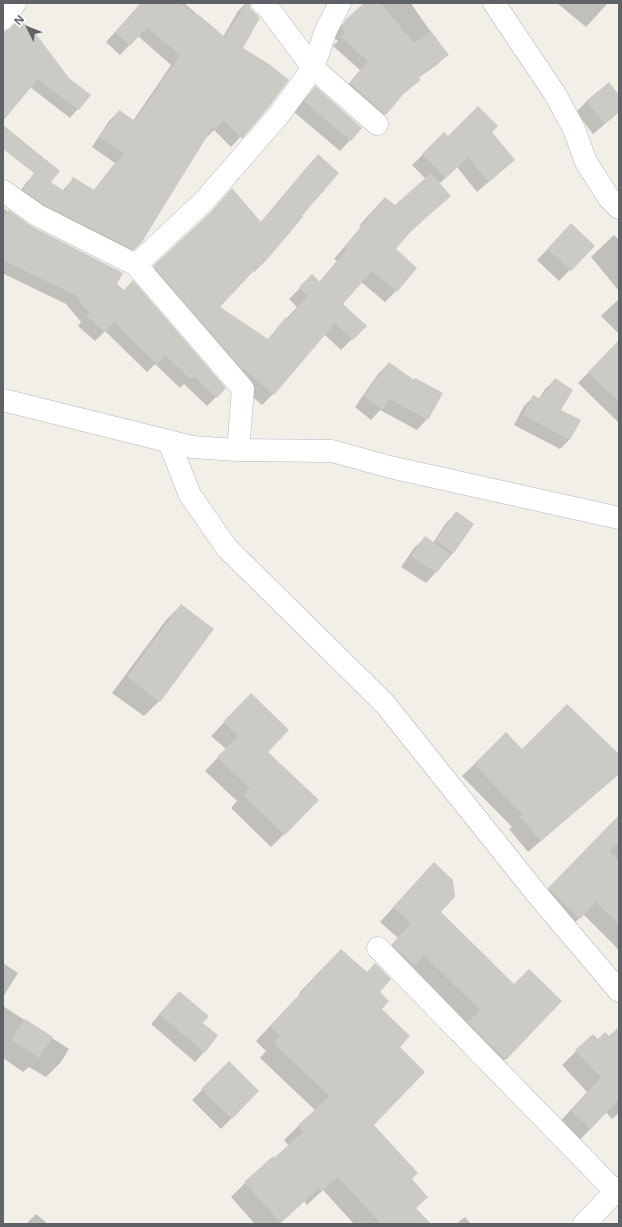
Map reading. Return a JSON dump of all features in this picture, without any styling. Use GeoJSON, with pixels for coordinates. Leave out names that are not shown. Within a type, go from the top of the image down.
{"type":"FeatureCollection","features":[{"type":"Feature","properties":{"kind":"street"},"geometry":{"type":"LineString","coordinates":[[3,19],[15,3]]}},
{"type":"Feature","properties":{"kind":"street"},"geometry":{"type":"LineString","coordinates":[[262,3],[269,9],[313,68],[377,124]]}},
{"type":"Feature","properties":{"kind":"street"},"geometry":{"type":"LineString","coordinates":[[136,265],[204,201],[278,116],[313,68],[326,30],[340,3]]}},
{"type":"Feature","properties":{"kind":"street"},"geometry":{"type":"LineString","coordinates":[[494,3],[555,94],[574,129],[586,162],[610,198],[619,208]]}},
{"type":"Feature","properties":{"kind":"street"},"geometry":{"type":"LineString","coordinates":[[3,191],[38,215],[136,265],[243,389],[238,450]]}},
{"type":"Feature","properties":{"kind":"street"},"geometry":{"type":"LineString","coordinates":[[3,400],[192,447],[238,450],[332,451],[390,467],[619,518]]}},
{"type":"Feature","properties":{"kind":"street"},"geometry":{"type":"LineString","coordinates":[[168,442],[190,495],[227,548],[385,704],[536,893],[619,991]]}},
{"type":"Feature","properties":{"kind":"street"},"geometry":{"type":"LineString","coordinates":[[378,948],[617,1190],[584,1224]]}},
{"type":"Feature","properties":{"kind":"building"},"geometry":{"type":"Polygon","coordinates":[[[141,3],[179,3],[198,16],[199,15],[225,37],[246,3],[250,3],[250,8],[260,18],[243,48],[269,64],[289,80],[242,139],[223,120],[216,129],[213,126],[142,242],[134,250],[43,204],[23,190],[34,173],[3,149],[3,125],[60,171],[51,182],[64,191],[73,177],[94,190],[124,153],[100,137],[119,110],[135,121],[180,55],[147,27],[130,46],[115,32],[141,3]]]}},
{"type":"Feature","properties":{"kind":"building"},"geometry":{"type":"Polygon","coordinates":[[[364,3],[380,3],[414,43],[431,31],[449,55],[418,77],[421,80],[405,92],[386,115],[350,83],[368,61],[341,37],[346,32],[341,28],[346,19],[364,3]]]}},
{"type":"Feature","properties":{"kind":"building"},"geometry":{"type":"Polygon","coordinates":[[[19,18],[39,38],[69,78],[91,95],[79,110],[38,79],[3,121],[3,32],[13,27],[19,18]]]}},
{"type":"Feature","properties":{"kind":"building"},"geometry":{"type":"Polygon","coordinates":[[[609,82],[619,95],[619,112],[605,124],[586,101],[609,82]]]}},
{"type":"Feature","properties":{"kind":"building"},"geometry":{"type":"Polygon","coordinates":[[[315,86],[362,128],[351,141],[304,101],[315,86]]]}},
{"type":"Feature","properties":{"kind":"building"},"geometry":{"type":"Polygon","coordinates":[[[478,106],[498,126],[492,132],[515,160],[489,182],[468,157],[446,178],[422,154],[444,132],[448,136],[478,106]]]}},
{"type":"Feature","properties":{"kind":"building"},"geometry":{"type":"Polygon","coordinates":[[[318,154],[339,173],[265,262],[264,260],[220,307],[268,339],[286,317],[288,319],[308,296],[299,287],[312,274],[320,282],[347,250],[344,247],[385,197],[395,205],[431,173],[451,196],[412,230],[396,249],[417,268],[397,292],[372,271],[343,304],[367,326],[353,340],[335,323],[274,395],[244,369],[243,370],[153,266],[213,210],[232,188],[261,222],[318,154]]]}},
{"type":"Feature","properties":{"kind":"building"},"geometry":{"type":"Polygon","coordinates":[[[9,210],[31,226],[123,273],[117,284],[124,290],[133,280],[226,388],[217,398],[194,376],[190,379],[165,355],[157,364],[114,322],[105,332],[86,316],[89,313],[75,295],[3,260],[3,218],[9,210]]]}},
{"type":"Feature","properties":{"kind":"building"},"geometry":{"type":"Polygon","coordinates":[[[571,223],[595,246],[571,271],[547,249],[571,223]]]}},
{"type":"Feature","properties":{"kind":"building"},"geometry":{"type":"Polygon","coordinates":[[[619,340],[619,402],[588,372],[619,340]]]}},
{"type":"Feature","properties":{"kind":"building"},"geometry":{"type":"Polygon","coordinates":[[[389,362],[414,380],[415,378],[443,393],[428,420],[390,399],[382,410],[364,396],[389,362]]]}},
{"type":"Feature","properties":{"kind":"building"},"geometry":{"type":"Polygon","coordinates":[[[555,378],[573,390],[561,410],[581,420],[570,440],[523,415],[533,395],[541,399],[555,378]]]}},
{"type":"Feature","properties":{"kind":"building"},"geometry":{"type":"Polygon","coordinates":[[[456,511],[474,524],[454,553],[436,541],[456,511]]]}},
{"type":"Feature","properties":{"kind":"building"},"geometry":{"type":"Polygon","coordinates":[[[425,536],[450,554],[437,573],[411,556],[425,536]]]}},
{"type":"Feature","properties":{"kind":"building"},"geometry":{"type":"Polygon","coordinates":[[[181,604],[214,629],[160,702],[127,677],[181,604]]]}},
{"type":"Feature","properties":{"kind":"building"},"geometry":{"type":"Polygon","coordinates":[[[251,693],[289,730],[268,752],[319,800],[285,835],[243,795],[250,788],[217,757],[238,736],[223,722],[251,693]]]}},
{"type":"Feature","properties":{"kind":"building"},"geometry":{"type":"Polygon","coordinates":[[[567,704],[619,754],[619,774],[541,841],[520,817],[523,815],[474,764],[506,732],[522,749],[567,704]]]}},
{"type":"Feature","properties":{"kind":"building"},"geometry":{"type":"Polygon","coordinates":[[[619,815],[619,843],[609,851],[619,860],[619,924],[596,902],[580,919],[548,888],[619,815]]]}},
{"type":"Feature","properties":{"kind":"building"},"geometry":{"type":"Polygon","coordinates":[[[434,862],[453,880],[455,897],[441,912],[514,984],[529,969],[562,1001],[506,1060],[468,1022],[480,1010],[424,955],[414,966],[392,944],[411,923],[393,907],[434,862]]]}},
{"type":"Feature","properties":{"kind":"building"},"geometry":{"type":"Polygon","coordinates":[[[341,949],[367,972],[375,963],[391,979],[380,992],[389,1001],[382,1009],[410,1036],[400,1047],[425,1072],[374,1125],[418,1173],[412,1179],[428,1197],[416,1208],[431,1224],[381,1224],[338,1177],[322,1191],[319,1188],[281,1223],[244,1182],[303,1132],[298,1125],[330,1096],[273,1043],[280,1036],[270,1026],[341,949]]]}},
{"type":"Feature","properties":{"kind":"building"},"geometry":{"type":"Polygon","coordinates":[[[179,991],[209,1016],[203,1023],[218,1035],[205,1053],[159,1014],[179,991]]]}},
{"type":"Feature","properties":{"kind":"building"},"geometry":{"type":"Polygon","coordinates":[[[25,1019],[53,1037],[39,1058],[11,1040],[25,1019]]]}},
{"type":"Feature","properties":{"kind":"building"},"geometry":{"type":"Polygon","coordinates":[[[619,1027],[619,1099],[591,1129],[571,1111],[601,1077],[575,1050],[593,1034],[598,1039],[605,1032],[609,1036],[619,1027]]]}},
{"type":"Feature","properties":{"kind":"building"},"geometry":{"type":"Polygon","coordinates":[[[229,1061],[259,1091],[232,1119],[201,1089],[229,1061]]]}}]}
